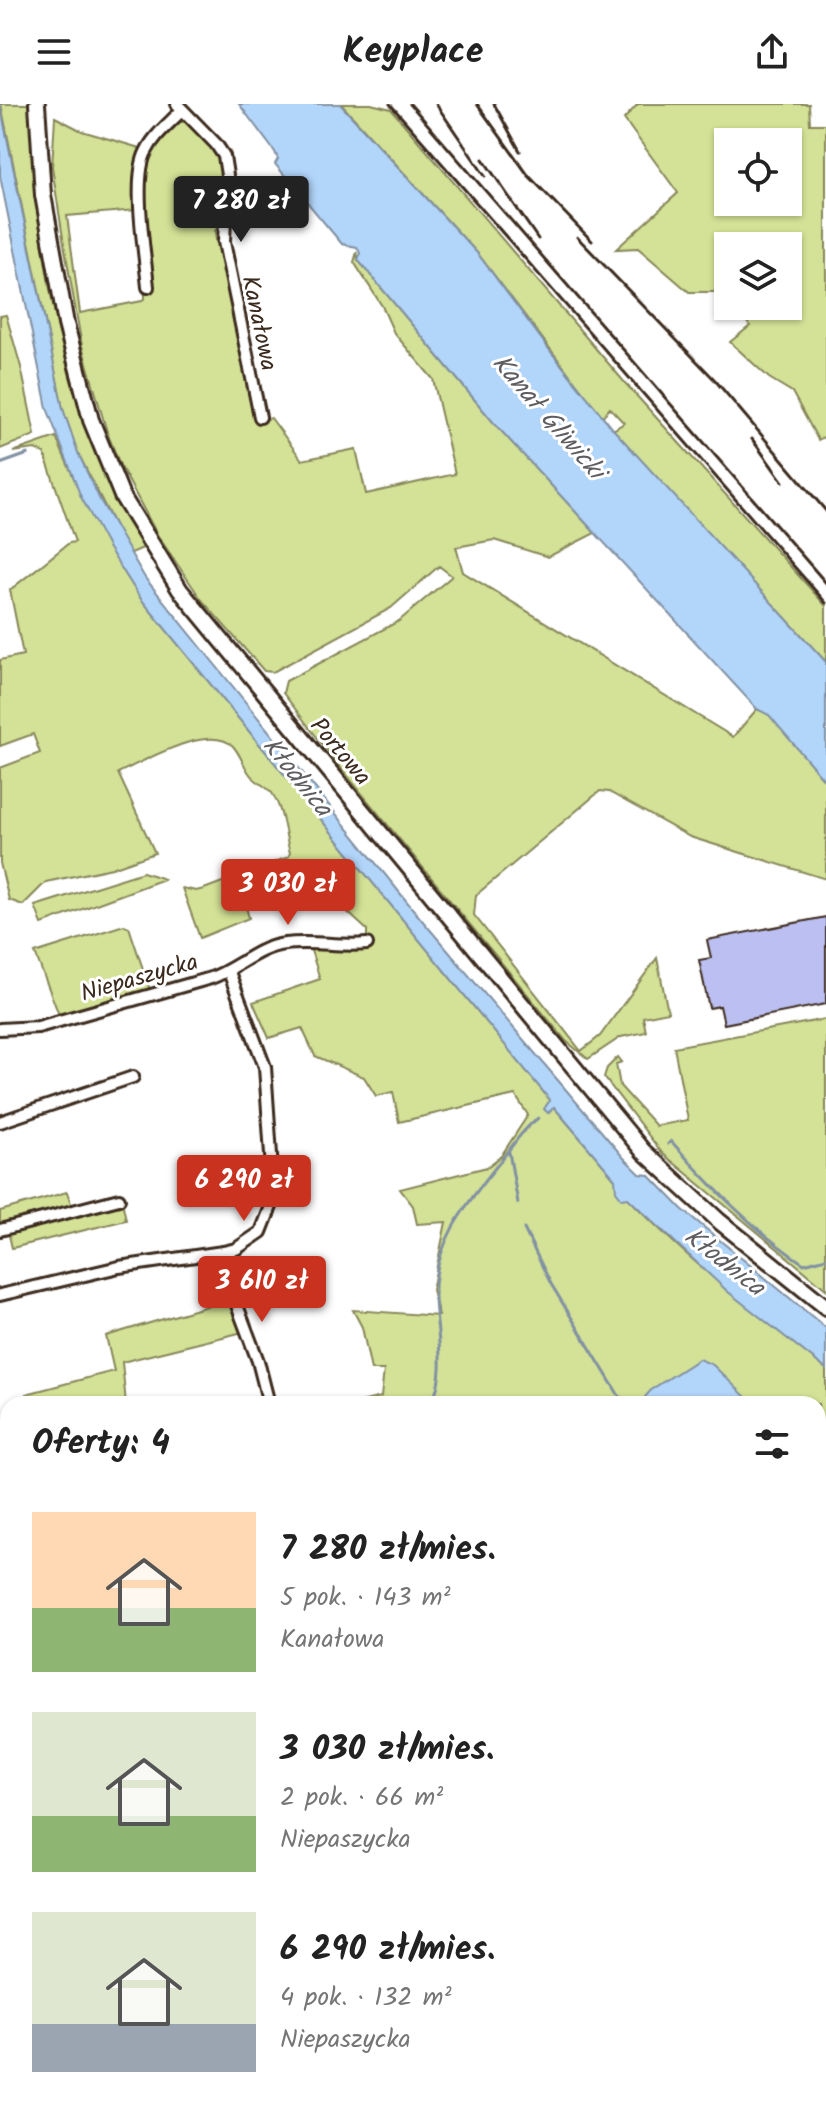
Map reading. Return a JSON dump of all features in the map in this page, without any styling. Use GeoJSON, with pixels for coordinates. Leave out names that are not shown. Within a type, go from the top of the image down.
{"type":"FeatureCollection","features":[{"type":"Feature","properties":{"kind":"street","name":"Portowa"},"geometry":{"type":"LineString","coordinates":[[37,104],[40,170],[51,245],[79,380],[114,480],[180,590],[643,1151],[719,1221],[826,1307]]}},
{"type":"Feature","properties":{"kind":"street","name":"Kanałowa"},"geometry":{"type":"LineString","coordinates":[[148,287],[141,164],[153,140],[180,107],[224,156],[227,175],[224,242],[260,417]]}},
{"type":"Feature","properties":{"kind":"street"},"geometry":{"type":"LineString","coordinates":[[229,972],[261,950],[284,944],[367,944]]}},
{"type":"Feature","properties":{"kind":"street","name":"Niepaszycka"},"geometry":{"type":"LineString","coordinates":[[0,1029],[38,1027],[229,972],[265,1067],[274,1199],[261,1232],[236,1249],[119,1267],[0,1295]]}},
{"type":"Feature","properties":{"kind":"street"},"geometry":{"type":"LineString","coordinates":[[0,1122],[133,1077]]}},
{"type":"Feature","properties":{"kind":"street"},"geometry":{"type":"LineString","coordinates":[[0,1230],[119,1199]]}},
{"type":"Feature","properties":{"kind":"street"},"geometry":{"type":"LineString","coordinates":[[223,1252],[229,1284],[258,1361],[267,1396]]}},
{"type":"Feature","properties":{"kind":"green space"},"geometry":{"type":"Polygon","coordinates":[[[1,104],[29,104],[36,195],[58,331],[99,461],[143,548],[129,554],[78,453],[63,409],[1,104]]]}},
{"type":"Feature","properties":{"kind":"green space"},"geometry":{"type":"Polygon","coordinates":[[[341,104],[371,104],[391,109],[626,384],[826,606],[826,662],[613,430],[624,423],[610,408],[602,417],[478,254],[341,104]]]}},
{"type":"Feature","properties":{"kind":"green space"},"geometry":{"type":"Polygon","coordinates":[[[638,104],[809,104],[810,124],[826,124],[826,436],[818,440],[792,392],[769,378],[730,342],[750,326],[745,320],[802,320],[802,232],[714,232],[714,292],[689,292],[638,248],[616,249],[678,193],[624,119],[638,104]]]}},
{"type":"Feature","properties":{"kind":"green space"},"geometry":{"type":"Polygon","coordinates":[[[55,117],[82,131],[150,151],[174,122],[189,122],[216,147],[221,158],[225,178],[222,222],[215,231],[216,242],[221,242],[258,421],[271,418],[302,460],[356,449],[366,494],[455,474],[433,379],[394,333],[382,306],[354,262],[357,252],[358,260],[494,423],[595,533],[548,557],[494,540],[456,547],[463,572],[733,737],[757,709],[769,714],[826,782],[826,879],[690,837],[609,792],[600,791],[476,895],[474,915],[581,1051],[600,1036],[657,958],[668,1012],[643,1017],[646,1032],[621,1037],[588,1059],[566,1041],[339,766],[283,693],[286,681],[399,621],[452,576],[439,566],[391,608],[273,672],[264,671],[201,599],[158,536],[120,465],[82,346],[52,167],[55,117]],[[136,210],[67,216],[80,313],[142,301],[145,297],[136,210]]]}},
{"type":"Feature","properties":{"kind":"green space"},"geometry":{"type":"Polygon","coordinates":[[[6,315],[35,435],[0,449],[0,316],[6,315]]]}},
{"type":"Feature","properties":{"kind":"green space"},"geometry":{"type":"Polygon","coordinates":[[[56,437],[95,520],[141,599],[550,1100],[545,1109],[548,1112],[553,1106],[616,1180],[617,1186],[666,1235],[826,1369],[826,1396],[381,1396],[384,1370],[371,1370],[362,1327],[353,1310],[439,1316],[432,1290],[446,1222],[417,1224],[413,1206],[400,1189],[487,1167],[501,1156],[528,1115],[515,1095],[399,1122],[393,1092],[376,1096],[364,1077],[315,1056],[302,1028],[269,1038],[253,1002],[320,979],[308,941],[367,940],[367,930],[329,895],[318,897],[299,880],[246,907],[249,918],[200,938],[182,888],[204,889],[288,857],[290,853],[276,799],[251,776],[233,746],[222,740],[208,739],[176,746],[118,773],[155,853],[112,868],[46,882],[23,905],[9,900],[0,863],[0,768],[40,753],[33,734],[0,746],[0,660],[23,655],[10,590],[69,543],[75,542],[44,453],[35,449],[13,452],[56,437]]]}},
{"type":"Feature","properties":{"kind":"green space"},"geometry":{"type":"Polygon","coordinates":[[[143,872],[164,879],[42,924],[35,906],[143,872]]]}},
{"type":"Feature","properties":{"kind":"green space"},"geometry":{"type":"Polygon","coordinates":[[[124,925],[129,927],[151,993],[61,1020],[35,953],[124,925]]]}},
{"type":"Feature","properties":{"kind":"green space"},"geometry":{"type":"Polygon","coordinates":[[[826,1019],[826,1289],[662,1153],[604,1077],[607,1068],[618,1057],[622,1062],[616,1064],[620,1086],[656,1126],[688,1120],[674,1047],[826,1019]]]}},
{"type":"Feature","properties":{"kind":"green space"},"geometry":{"type":"Polygon","coordinates":[[[67,1192],[73,1209],[0,1228],[0,1211],[67,1192]]]}},
{"type":"Feature","properties":{"kind":"green space"},"geometry":{"type":"Polygon","coordinates":[[[122,1201],[126,1220],[12,1248],[8,1231],[122,1201]]]}},
{"type":"Feature","properties":{"kind":"green space"},"geometry":{"type":"Polygon","coordinates":[[[234,1298],[247,1331],[122,1362],[125,1396],[26,1396],[114,1371],[106,1336],[234,1298]]]}},
{"type":"Feature","properties":{"kind":"water","name":"Kłodnica"},"geometry":{"type":"Polygon","coordinates":[[[0,104],[63,409],[78,453],[100,500],[145,578],[421,919],[623,1157],[640,1174],[649,1175],[682,1209],[826,1328],[826,1369],[727,1291],[628,1198],[622,1199],[616,1191],[615,1179],[554,1107],[548,1113],[544,1109],[550,1100],[141,599],[81,497],[47,408],[0,176],[0,104]]]}},
{"type":"Feature","properties":{"kind":"water","name":"Kanał Gliwicki"},"geometry":{"type":"Polygon","coordinates":[[[239,104],[340,104],[478,254],[613,429],[826,662],[826,782],[769,715],[757,709],[494,423],[358,260],[360,253],[357,247],[342,244],[275,164],[278,159],[275,152],[239,104]]]}},
{"type":"Feature","properties":{"kind":"water"},"geometry":{"type":"Polygon","coordinates":[[[699,1359],[713,1365],[745,1396],[646,1396],[699,1359]]]}},
{"type":"Feature","properties":{"kind":"building"},"geometry":{"type":"Polygon","coordinates":[[[826,917],[826,1004],[724,1024],[720,1006],[709,1008],[699,960],[711,958],[707,940],[826,917]]]}},
{"type":"Feature","properties":{"kind":"waterway"},"geometry":{"type":"LineString","coordinates":[[0,464],[28,454]]}},
{"type":"Feature","properties":{"kind":"waterway"},"geometry":{"type":"LineString","coordinates":[[434,1396],[440,1364],[435,1295],[440,1257],[467,1205],[518,1137],[538,1118]]}},
{"type":"Feature","properties":{"kind":"waterway"},"geometry":{"type":"LineString","coordinates":[[668,1144],[671,1141],[734,1207],[804,1264],[826,1258]]}},
{"type":"Feature","properties":{"kind":"waterway"},"geometry":{"type":"LineString","coordinates":[[509,1152],[518,1203]]}},
{"type":"Feature","properties":{"kind":"waterway"},"geometry":{"type":"LineString","coordinates":[[524,1229],[551,1284],[619,1396]]}},
{"type":"Feature","properties":{"kind":"railway"},"geometry":{"type":"LineString","coordinates":[[390,104],[826,603]]}},
{"type":"Feature","properties":{"kind":"railway"},"geometry":{"type":"LineString","coordinates":[[410,104],[826,583]]}},
{"type":"Feature","properties":{"kind":"railway"},"geometry":{"type":"LineString","coordinates":[[436,104],[485,176]]}},
{"type":"Feature","properties":{"kind":"railway"},"geometry":{"type":"LineString","coordinates":[[477,104],[528,175],[592,241]]}},
{"type":"Feature","properties":{"kind":"railway"},"geometry":{"type":"LineString","coordinates":[[494,104],[520,151]]}},
{"type":"Feature","properties":{"kind":"railway"},"geometry":{"type":"LineString","coordinates":[[483,159],[538,239]]}},
{"type":"Feature","properties":{"kind":"railway"},"geometry":{"type":"LineString","coordinates":[[577,237],[714,379],[826,511]]}},
{"type":"Feature","properties":{"kind":"railway"},"geometry":{"type":"LineString","coordinates":[[752,439],[783,482]]}}]}
